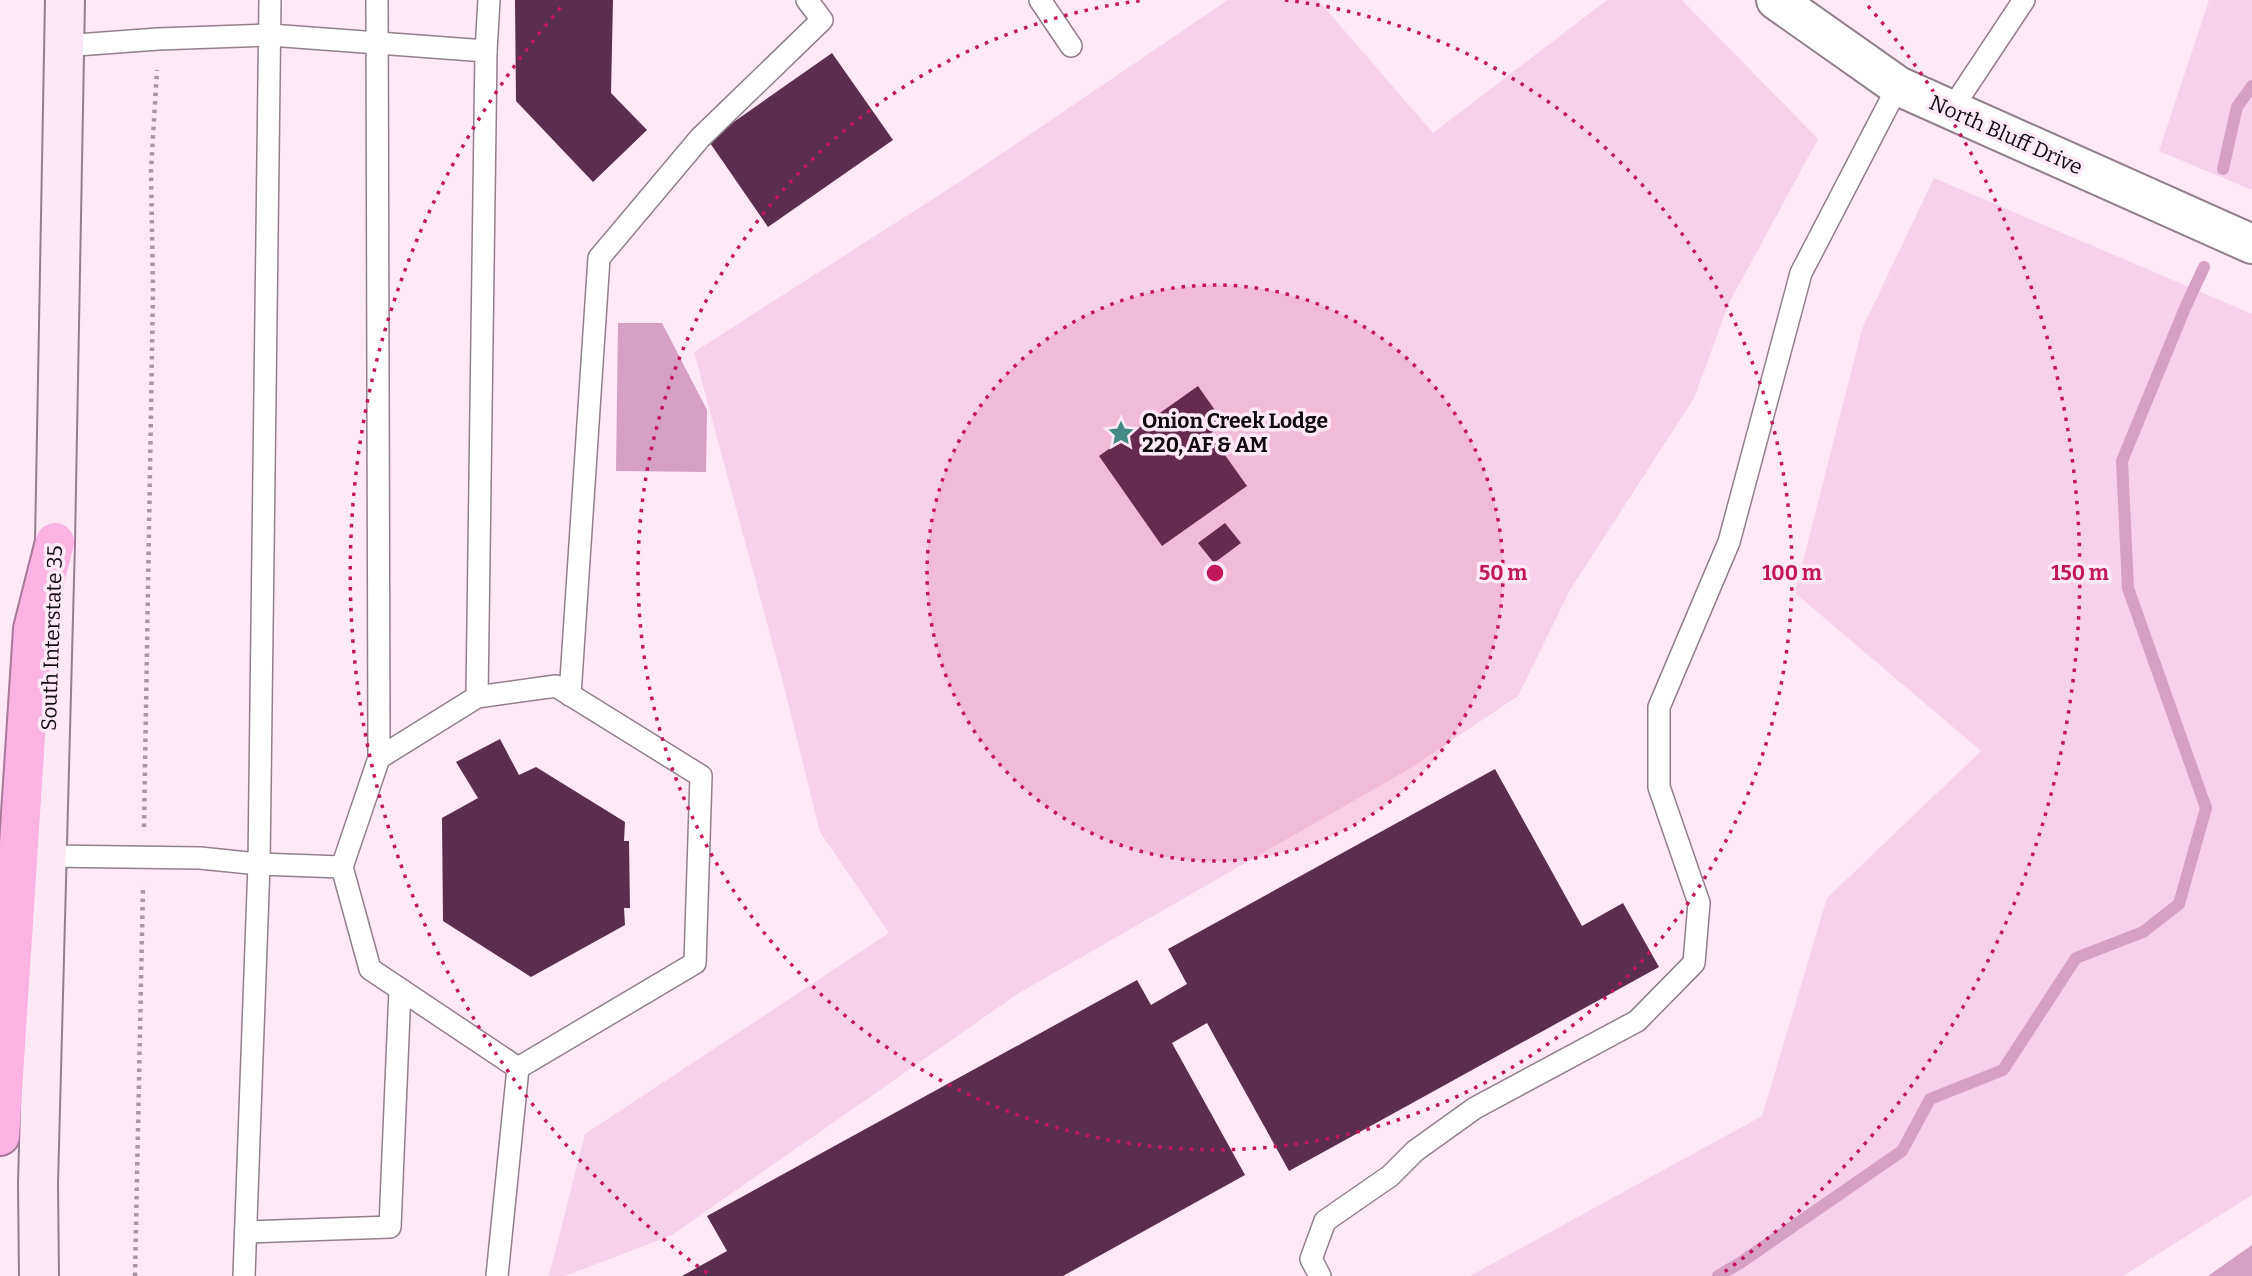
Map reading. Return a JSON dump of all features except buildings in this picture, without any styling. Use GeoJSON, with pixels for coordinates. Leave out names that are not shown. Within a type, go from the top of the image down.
{"type":"FeatureCollection","features":[{"type":"Feature","properties":{"kind":"highway"},"geometry":{"type":"LineString","coordinates":[[0,1136],[33,629],[55,542]]}},
{"type":"Feature","properties":{"kind":"main road","name":"South Interstate 35"},"geometry":{"type":"LineString","coordinates":[[39,1276],[38,1184],[55,542],[65,0]]}},
{"type":"Feature","properties":{"kind":"street","name":"North Bluff Drive"},"geometry":{"type":"LineString","coordinates":[[1776,0],[1898,86],[2252,244]]}},
{"type":"Feature","properties":{"kind":"lane"},"geometry":{"type":"LineString","coordinates":[[244,1276],[259,864],[270,0]]}},
{"type":"Feature","properties":{"kind":"lane"},"geometry":{"type":"LineString","coordinates":[[377,0],[379,758],[342,867],[370,969],[518,1068]]}},
{"type":"Feature","properties":{"kind":"lane"},"geometry":{"type":"LineString","coordinates":[[477,697],[486,51],[489,0]]}},
{"type":"Feature","properties":{"kind":"lane"},"geometry":{"type":"LineString","coordinates":[[570,695],[599,258],[700,138],[822,20],[807,0]]}},
{"type":"Feature","properties":{"kind":"lane"},"geometry":{"type":"LineString","coordinates":[[1040,0],[1071,46]]}},
{"type":"Feature","properties":{"kind":"lane"},"geometry":{"type":"LineString","coordinates":[[1951,110],[2024,0]]}},
{"type":"Feature","properties":{"kind":"lane"},"geometry":{"type":"LineString","coordinates":[[64,46],[270,35],[486,51]]}},
{"type":"Feature","properties":{"kind":"lane"},"geometry":{"type":"LineString","coordinates":[[1321,1276],[1311,1259],[1325,1221],[1390,1176],[1415,1151],[1475,1108],[1637,1021],[1694,963],[1699,903],[1658,787],[1660,707],[1729,542],[1801,273],[1898,86]]}},
{"type":"Feature","properties":{"kind":"lane"},"geometry":{"type":"LineString","coordinates":[[379,758],[477,697],[556,686],[701,776],[695,963],[518,1068]]}},
{"type":"Feature","properties":{"kind":"lane"},"geometry":{"type":"LineString","coordinates":[[46,856],[200,858],[259,864],[342,867]]}},
{"type":"Feature","properties":{"kind":"lane"},"geometry":{"type":"LineString","coordinates":[[246,1231],[390,1227],[400,989]]}},
{"type":"Feature","properties":{"kind":"lane"},"geometry":{"type":"LineString","coordinates":[[497,1276],[518,1068]]}},
{"type":"Feature","properties":{"kind":"path"},"geometry":{"type":"LineString","coordinates":[[135,1276],[153,291],[151,171],[158,39]]}},
{"type":"Feature","properties":{"kind":"shaded area"},"geometry":{"type":"Polygon","coordinates":[[[1228,0],[1318,0],[1433,133],[1607,0],[1682,0],[1818,139],[1729,303],[1694,398],[1570,590],[1518,696],[1409,769],[1019,993],[672,1235],[565,1276],[549,1276],[585,1134],[889,933],[820,832],[694,352],[964,179],[1228,0]]]}},
{"type":"Feature","properties":{"kind":"shaded area"},"geometry":{"type":"Polygon","coordinates":[[[2209,0],[2252,0],[2252,190],[2159,151],[2209,0]]]}},
{"type":"Feature","properties":{"kind":"shaded area"},"geometry":{"type":"Polygon","coordinates":[[[1934,178],[2252,314],[2252,1195],[2123,1276],[1470,1276],[1762,1116],[1827,898],[1981,751],[1795,593],[1862,329],[1934,178]]]}},
{"type":"Feature","properties":{"kind":"shaded area"},"geometry":{"type":"Polygon","coordinates":[[[618,323],[662,323],[707,410],[706,472],[616,471],[618,323]]]}},
{"type":"Feature","properties":{"kind":"shaded area"},"geometry":{"type":"Polygon","coordinates":[[[2252,1245],[2252,1276],[2208,1276],[2252,1245]]]}},
{"type":"Feature","properties":{"kind":"waterway"},"geometry":{"type":"LineString","coordinates":[[2223,169],[2237,107],[2252,86]]}},
{"type":"Feature","properties":{"kind":"waterway"},"geometry":{"type":"LineString","coordinates":[[1718,1276],[1902,1151],[1930,1099],[2003,1070],[2076,958],[2143,932],[2179,904],[2206,808],[2128,588],[2122,461],[2204,267]]}},
{"type":"Feature","properties":{"kind":"place","name":"Onion Creek Lodge 220, AF & AM"},"geometry":{"type":"Point","coordinates":[1121,433]}}]}
